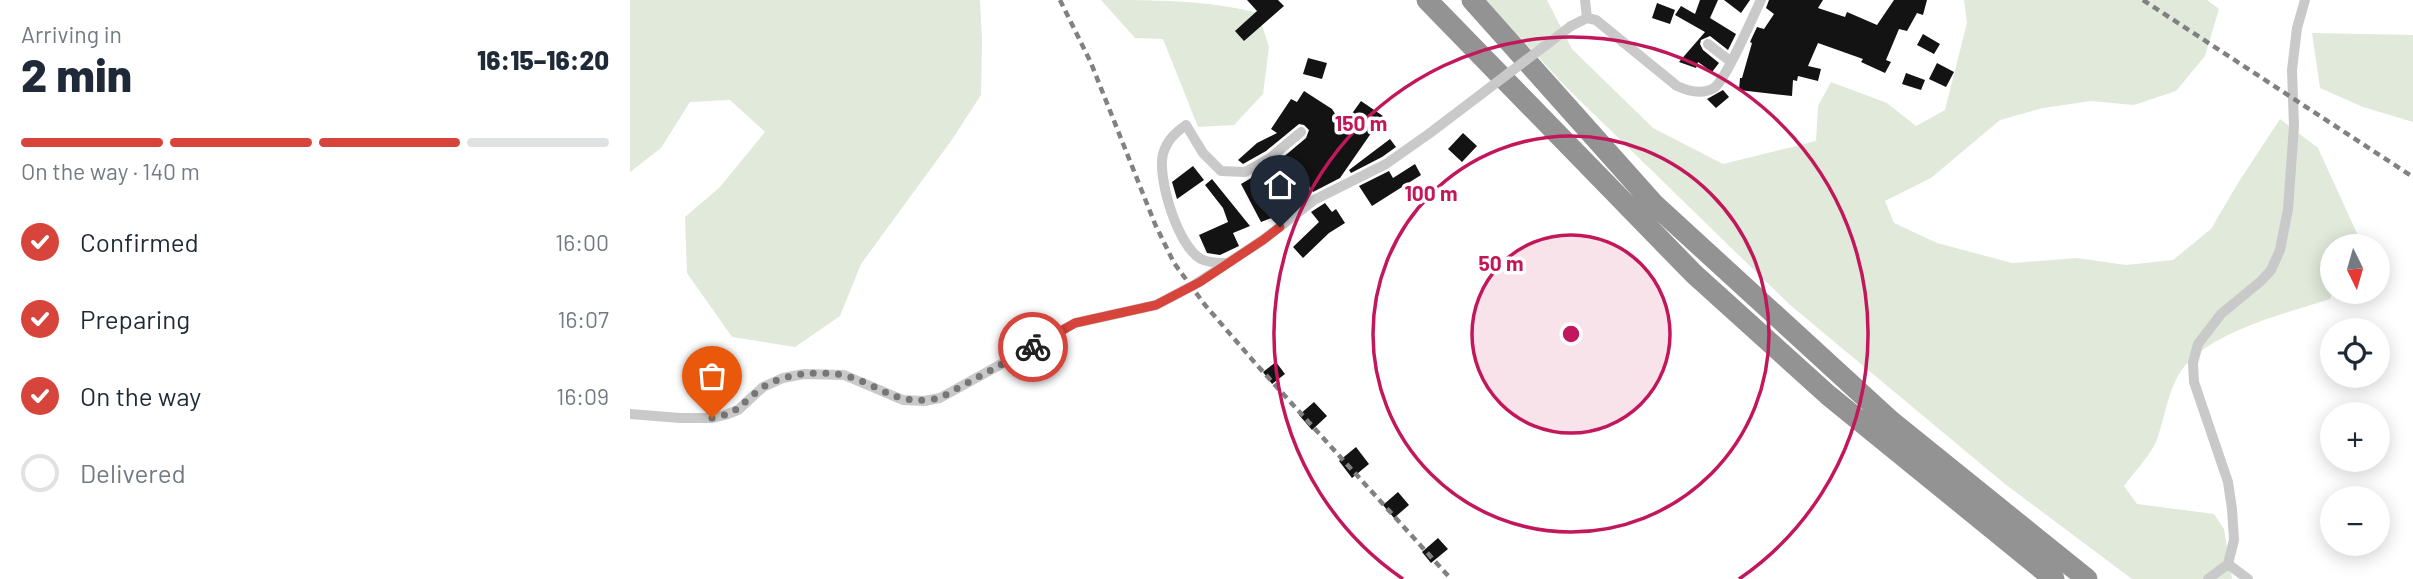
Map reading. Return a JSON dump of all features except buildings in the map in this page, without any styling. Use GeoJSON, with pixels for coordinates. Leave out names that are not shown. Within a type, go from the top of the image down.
{"type":"FeatureCollection","features":[{"type":"Feature","properties":{"kind":"highway"},"geometry":{"type":"LineString","coordinates":[[1427,0],[1694,274],[1828,395],[2054,579]]}},
{"type":"Feature","properties":{"kind":"highway"},"geometry":{"type":"LineString","coordinates":[[1472,0],[1654,204],[1891,421],[2087,579]]}},
{"type":"Feature","properties":{"kind":"street"},"geometry":{"type":"LineString","coordinates":[[1585,0],[1587,18]]}},
{"type":"Feature","properties":{"kind":"street"},"geometry":{"type":"LineString","coordinates":[[630,414],[712,418],[738,410],[763,387],[783,378],[804,374],[844,375],[903,400],[924,401],[940,398],[1075,323],[1156,305],[1194,285],[1263,240],[1314,200],[1386,164],[1571,26],[1587,18],[1604,25],[1667,79],[1686,90],[1703,92],[1715,88],[1761,0]]}},
{"type":"Feature","properties":{"kind":"street"},"geometry":{"type":"LineString","coordinates":[[2208,579],[2228,564],[2234,540],[2228,482],[2194,382],[2193,363],[2198,344],[2221,313],[2271,270],[2280,250],[2288,209],[2294,126],[2292,70],[2297,28],[2305,0]]}},
{"type":"Feature","properties":{"kind":"street"},"geometry":{"type":"LineString","coordinates":[[1707,44],[1730,61]]}},
{"type":"Feature","properties":{"kind":"street"},"geometry":{"type":"LineString","coordinates":[[1228,264],[1203,261],[1191,251],[1181,234],[1164,187],[1163,155],[1170,137],[1186,125],[1203,153],[1221,172],[1245,172],[1277,153],[1301,132]]}},
{"type":"Feature","properties":{"kind":"street"},"geometry":{"type":"LineString","coordinates":[[2228,564],[2248,579]]}},
{"type":"Feature","properties":{"kind":"green space"},"geometry":{"type":"Polygon","coordinates":[[[630,0],[980,0],[981,95],[951,141],[861,264],[840,316],[795,347],[732,337],[687,273],[685,217],[720,187],[765,132],[730,100],[690,102],[661,148],[630,172],[630,0]]]}},
{"type":"Feature","properties":{"kind":"green space"},"geometry":{"type":"Polygon","coordinates":[[[1101,0],[1200,3],[1258,13],[1269,47],[1263,94],[1234,125],[1198,127],[1163,39],[1135,38],[1101,0]]]}},
{"type":"Feature","properties":{"kind":"green space"},"geometry":{"type":"Polygon","coordinates":[[[1485,0],[1547,0],[1572,49],[1653,128],[1723,164],[1816,141],[1818,106],[1831,82],[1887,103],[1916,126],[1945,110],[1967,23],[1964,0],[2207,0],[2219,9],[2205,56],[2176,91],[2134,105],[2091,101],[2043,108],[2000,120],[1931,178],[1885,201],[1894,223],[1937,243],[2012,263],[2077,258],[2126,265],[2173,260],[2211,229],[2280,119],[2318,148],[2357,234],[2320,234],[2320,302],[2229,335],[2193,357],[2176,379],[2153,448],[2124,486],[2137,504],[2214,514],[2224,529],[2232,579],[2132,579],[2005,484],[1789,304],[1567,88],[1485,0]]]}},
{"type":"Feature","properties":{"kind":"green space"},"geometry":{"type":"Polygon","coordinates":[[[2312,33],[2413,35],[2413,122],[2363,107],[2320,88],[2312,33]]]}},
{"type":"Feature","properties":{"kind":"railway"},"geometry":{"type":"LineString","coordinates":[[1060,0],[1091,63],[1155,224],[1174,263],[1205,305],[1256,364],[1451,579]]}},
{"type":"Feature","properties":{"kind":"railway"},"geometry":{"type":"LineString","coordinates":[[2143,0],[2413,177]]}},
{"type":"Feature","properties":{"kind":"way so far"},"geometry":{"type":"LineString","coordinates":[[712,418],[738,410],[763,387],[783,378],[804,374],[844,375],[903,400],[924,401],[940,398],[1033,347]]}},
{"type":"Feature","properties":{"kind":"route"},"geometry":{"type":"LineString","coordinates":[[1033,347],[1075,323],[1156,305],[1200,282],[1280,227]]}}]}
